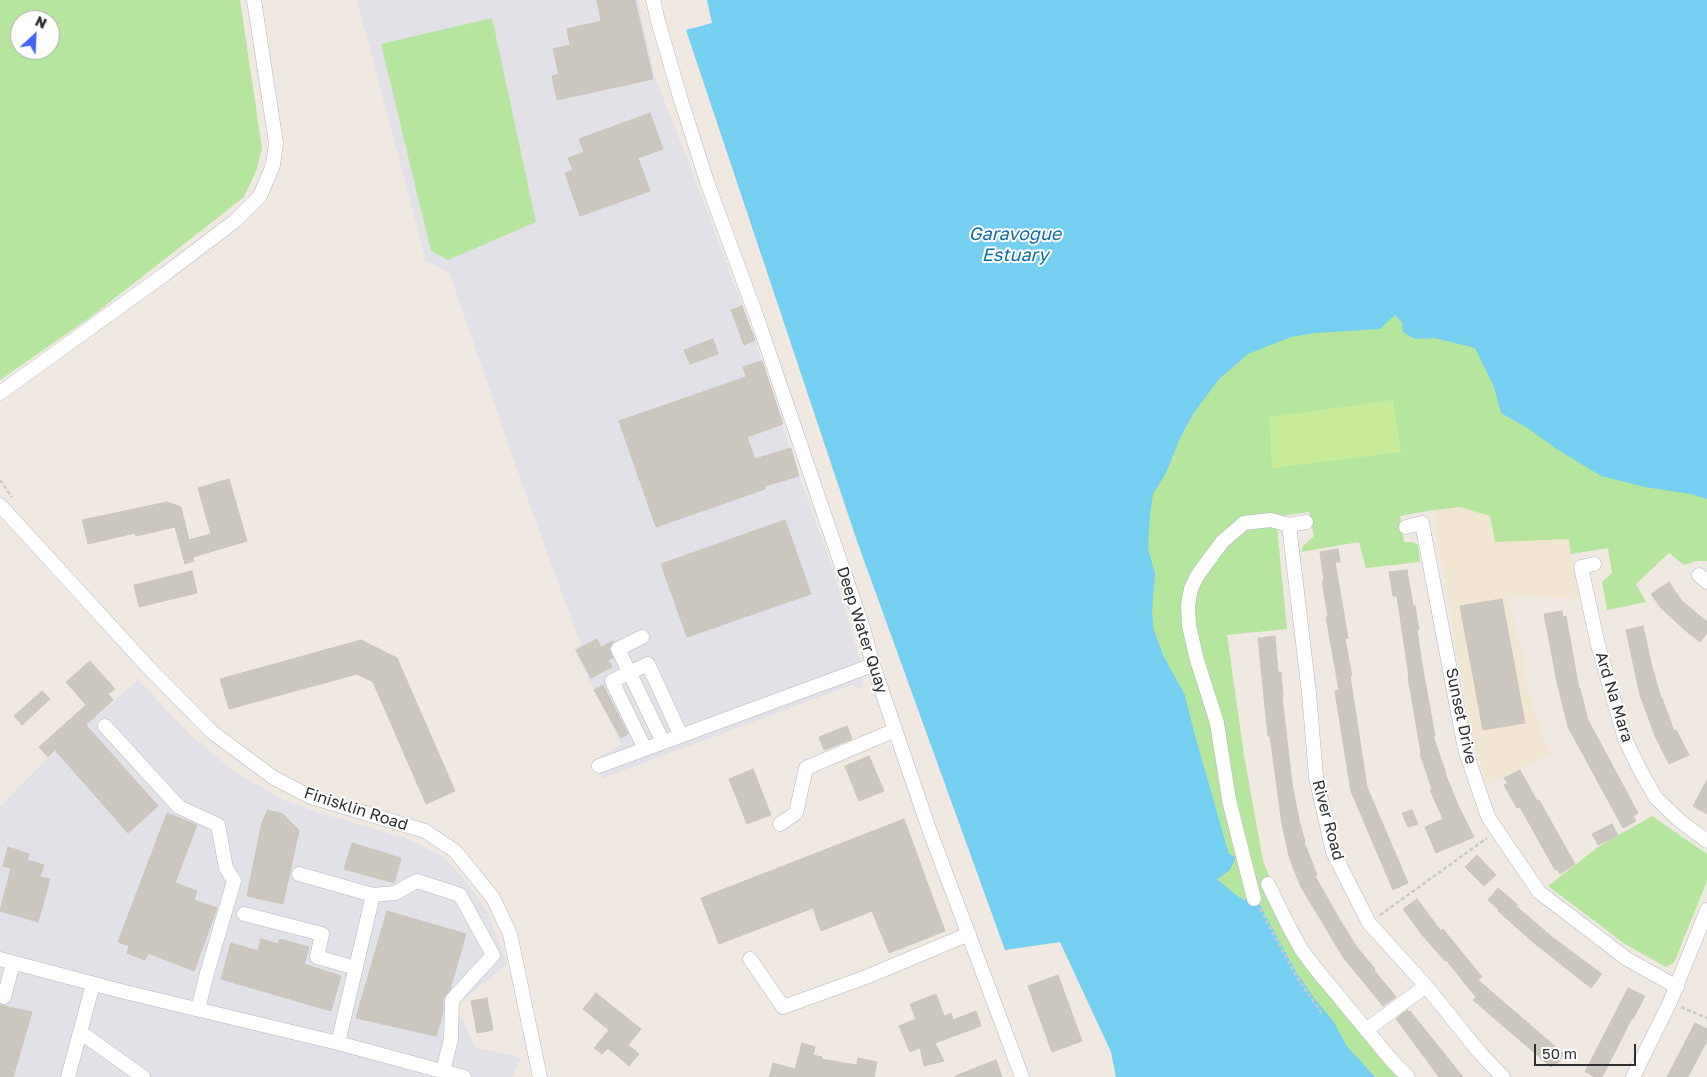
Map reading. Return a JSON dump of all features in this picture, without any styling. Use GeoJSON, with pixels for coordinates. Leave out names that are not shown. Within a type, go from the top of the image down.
{"type":"FeatureCollection","features":[{"type":"Feature","properties":{"kind":"street"},"geometry":{"type":"LineString","coordinates":[[0,393],[173,268],[235,221],[260,196],[273,165],[276,143],[254,0]]}},
{"type":"Feature","properties":{"kind":"street","name":"Deep Water Quay"},"geometry":{"type":"LineString","coordinates":[[653,0],[680,97],[707,182],[756,315],[863,628],[873,665],[929,829],[1022,1077]]}},
{"type":"Feature","properties":{"kind":"street","name":"Finisklin Road"},"geometry":{"type":"LineString","coordinates":[[0,505],[148,667],[212,732],[274,778],[311,797],[425,831],[455,851],[493,898],[510,934],[540,1077]]}},
{"type":"Feature","properties":{"kind":"street"},"geometry":{"type":"LineString","coordinates":[[1254,899],[1229,800],[1217,723],[1197,660],[1189,626],[1188,605],[1191,589],[1197,576],[1222,542],[1244,523],[1271,520],[1289,524],[1306,522]]}},
{"type":"Feature","properties":{"kind":"street","name":"Sunset Drive"},"geometry":{"type":"LineString","coordinates":[[1406,527],[1422,523],[1465,749],[1488,817],[1539,892],[1590,933],[1627,959],[1676,987]]}},
{"type":"Feature","properties":{"kind":"street","name":"River Road"},"geometry":{"type":"LineString","coordinates":[[1289,524],[1309,693],[1316,777],[1333,852],[1369,923],[1426,986],[1480,1053],[1503,1077]]}},
{"type":"Feature","properties":{"kind":"street","name":"Ard Na Mara"},"geometry":{"type":"LineString","coordinates":[[1594,564],[1582,567],[1598,645],[1625,739],[1656,798],[1680,821],[1707,841]]}},
{"type":"Feature","properties":{"kind":"street"},"geometry":{"type":"LineString","coordinates":[[642,637],[618,649],[663,742]]}},
{"type":"Feature","properties":{"kind":"street"},"geometry":{"type":"LineString","coordinates":[[645,749],[612,681],[648,664],[681,736]]}},
{"type":"Feature","properties":{"kind":"street"},"geometry":{"type":"LineString","coordinates":[[599,766],[873,665]]}},
{"type":"Feature","properties":{"kind":"street"},"geometry":{"type":"LineString","coordinates":[[105,726],[179,807],[218,825],[226,868],[234,881],[198,1009]]}},
{"type":"Feature","properties":{"kind":"street"},"geometry":{"type":"LineString","coordinates":[[780,824],[796,813],[806,768],[895,730]]}},
{"type":"Feature","properties":{"kind":"street"},"geometry":{"type":"LineString","coordinates":[[299,874],[373,895],[395,893],[417,881],[460,895],[493,955],[452,1000],[451,1039],[443,1071]]}},
{"type":"Feature","properties":{"kind":"street"},"geometry":{"type":"LineString","coordinates":[[1268,884],[1301,949],[1392,1062],[1408,1077]]}},
{"type":"Feature","properties":{"kind":"street"},"geometry":{"type":"LineString","coordinates":[[338,1043],[373,895]]}},
{"type":"Feature","properties":{"kind":"street"},"geometry":{"type":"LineString","coordinates":[[1633,1077],[1670,1002],[1707,910]]}},
{"type":"Feature","properties":{"kind":"street"},"geometry":{"type":"LineString","coordinates":[[244,914],[322,934],[317,957],[356,968]]}},
{"type":"Feature","properties":{"kind":"street"},"geometry":{"type":"LineString","coordinates":[[750,959],[783,1006],[866,977],[969,934]]}},
{"type":"Feature","properties":{"kind":"street"},"geometry":{"type":"LineString","coordinates":[[4,998],[7,961],[93,984],[338,1043],[464,1077]]}},
{"type":"Feature","properties":{"kind":"street"},"geometry":{"type":"LineString","coordinates":[[68,1077],[93,984]]}},
{"type":"Feature","properties":{"kind":"street"},"geometry":{"type":"LineString","coordinates":[[1366,1030],[1426,986]]}},
{"type":"Feature","properties":{"kind":"street"},"geometry":{"type":"LineString","coordinates":[[80,1032],[143,1077]]}},
{"type":"Feature","properties":{"kind":"path"},"geometry":{"type":"LineString","coordinates":[[1369,923],[1497,832]]}},
{"type":"Feature","properties":{"kind":"path"},"geometry":{"type":"LineString","coordinates":[[1254,899],[1298,979],[1322,1015]]}},
{"type":"Feature","properties":{"kind":"path"},"geometry":{"type":"LineString","coordinates":[[1670,1002],[1707,1018]]}},
{"type":"Feature","properties":{"kind":"shaded area"},"geometry":{"type":"Polygon","coordinates":[[[357,0],[638,0],[655,77],[755,340],[799,476],[833,569],[860,660],[863,690],[853,685],[844,688],[603,778],[593,761],[621,744],[574,649],[581,645],[524,489],[449,272],[426,261],[357,0]]]}},
{"type":"Feature","properties":{"kind":"shaded area"},"geometry":{"type":"Polygon","coordinates":[[[1460,506],[1490,516],[1495,541],[1570,539],[1580,599],[1507,596],[1521,647],[1530,698],[1550,754],[1487,785],[1470,728],[1433,510],[1460,506]]]}},
{"type":"Feature","properties":{"kind":"shaded area"},"geometry":{"type":"Polygon","coordinates":[[[138,680],[190,735],[234,771],[283,800],[406,838],[441,855],[465,880],[487,911],[507,964],[456,1006],[475,1047],[521,1058],[512,1077],[0,1077],[0,807],[42,764],[138,680]]]}},
{"type":"Feature","properties":{"kind":"green space"},"geometry":{"type":"Polygon","coordinates":[[[0,0],[240,0],[262,148],[257,169],[244,197],[92,316],[0,380],[0,0]]]}},
{"type":"Feature","properties":{"kind":"green space"},"geometry":{"type":"Polygon","coordinates":[[[1707,0],[1707,561],[1696,561],[1684,565],[1669,553],[1636,584],[1646,602],[1607,610],[1602,582],[1612,573],[1608,548],[1571,554],[1569,539],[1495,542],[1490,516],[1460,507],[1400,516],[1404,542],[1413,542],[1418,545],[1420,562],[1366,568],[1359,542],[1301,552],[1303,546],[1314,536],[1309,512],[1276,517],[1287,629],[1227,635],[1244,755],[1263,861],[1282,908],[1319,968],[1413,1077],[1362,1077],[1297,973],[1255,896],[1244,900],[1236,896],[1216,878],[971,264],[1707,0]]]}},
{"type":"Feature","properties":{"kind":"green space"},"geometry":{"type":"Polygon","coordinates":[[[492,18],[536,222],[448,260],[431,251],[381,44],[492,18]]]}},
{"type":"Feature","properties":{"kind":"green space"},"geometry":{"type":"Polygon","coordinates":[[[1393,400],[1401,452],[1272,468],[1269,417],[1393,400]]]}},
{"type":"Feature","properties":{"kind":"green space"},"geometry":{"type":"Polygon","coordinates":[[[1652,816],[1707,854],[1707,881],[1674,963],[1666,967],[1625,944],[1548,886],[1598,847],[1652,816]]]}},
{"type":"Feature","properties":{"kind":"water","name":"Garavogue Estuary"},"geometry":{"type":"Polygon","coordinates":[[[707,0],[1707,0],[1707,499],[1601,476],[1501,413],[1494,387],[1475,348],[1435,338],[1415,339],[1403,332],[1402,322],[1395,315],[1380,329],[1315,333],[1291,337],[1248,354],[1219,379],[1193,414],[1180,438],[1166,473],[1153,494],[1148,549],[1155,573],[1152,611],[1154,631],[1164,657],[1185,695],[1229,854],[1236,857],[1230,870],[1217,879],[1244,900],[1255,896],[1297,973],[1334,1022],[1346,1045],[1375,1077],[1116,1077],[1111,1052],[1060,942],[1005,950],[857,541],[686,30],[712,23],[707,0]]]}},
{"type":"Feature","properties":{"kind":"building"},"geometry":{"type":"Polygon","coordinates":[[[597,0],[635,0],[653,79],[557,100],[552,76],[559,74],[553,49],[570,45],[567,29],[601,21],[597,0]]]}},
{"type":"Feature","properties":{"kind":"building"},"geometry":{"type":"Polygon","coordinates":[[[650,113],[663,149],[638,158],[650,191],[580,216],[565,173],[573,170],[568,158],[584,152],[579,139],[650,113]]]}},
{"type":"Feature","properties":{"kind":"building"},"geometry":{"type":"Polygon","coordinates":[[[742,306],[755,340],[744,345],[731,310],[742,306]]]}},
{"type":"Feature","properties":{"kind":"building"},"geometry":{"type":"Polygon","coordinates":[[[713,339],[718,354],[690,364],[684,350],[713,339]]]}},
{"type":"Feature","properties":{"kind":"building"},"geometry":{"type":"Polygon","coordinates":[[[762,361],[783,424],[747,437],[755,459],[791,448],[799,476],[765,486],[765,489],[656,527],[619,421],[746,377],[743,367],[762,361]]]}},
{"type":"Feature","properties":{"kind":"building"},"geometry":{"type":"Polygon","coordinates":[[[229,479],[247,541],[193,557],[194,561],[185,564],[175,527],[136,536],[135,533],[88,544],[82,520],[167,502],[181,507],[189,540],[211,534],[198,488],[229,479]]]}},
{"type":"Feature","properties":{"kind":"building"},"geometry":{"type":"Polygon","coordinates":[[[785,520],[811,594],[687,637],[661,564],[785,520]]]}},
{"type":"Feature","properties":{"kind":"building"},"geometry":{"type":"Polygon","coordinates":[[[1338,549],[1340,562],[1335,562],[1348,638],[1345,639],[1367,787],[1408,883],[1393,890],[1351,791],[1346,761],[1335,691],[1339,690],[1326,617],[1328,617],[1322,581],[1324,581],[1320,552],[1338,549]]]}},
{"type":"Feature","properties":{"kind":"building"},"geometry":{"type":"Polygon","coordinates":[[[1407,570],[1419,630],[1417,630],[1422,664],[1435,736],[1433,736],[1445,773],[1474,837],[1436,853],[1425,827],[1443,819],[1430,790],[1432,789],[1420,754],[1397,596],[1393,596],[1389,572],[1407,570]]]}},
{"type":"Feature","properties":{"kind":"building"},"geometry":{"type":"Polygon","coordinates":[[[192,571],[197,593],[139,607],[134,585],[192,571]]]}},
{"type":"Feature","properties":{"kind":"building"},"geometry":{"type":"Polygon","coordinates":[[[1669,582],[1681,600],[1707,622],[1707,633],[1700,642],[1661,608],[1651,594],[1669,582]]]}},
{"type":"Feature","properties":{"kind":"building"},"geometry":{"type":"Polygon","coordinates":[[[1502,599],[1525,723],[1483,730],[1460,606],[1502,599]]]}},
{"type":"Feature","properties":{"kind":"building"},"geometry":{"type":"Polygon","coordinates":[[[1562,611],[1563,617],[1566,616],[1579,689],[1588,720],[1638,813],[1633,816],[1636,821],[1623,828],[1568,727],[1544,614],[1562,611]]]}},
{"type":"Feature","properties":{"kind":"building"},"geometry":{"type":"Polygon","coordinates":[[[1643,626],[1661,698],[1674,731],[1676,730],[1689,755],[1669,764],[1655,736],[1640,695],[1626,630],[1643,626]]]}},
{"type":"Feature","properties":{"kind":"building"},"geometry":{"type":"Polygon","coordinates":[[[1275,636],[1278,672],[1281,672],[1292,783],[1304,842],[1317,875],[1315,876],[1340,920],[1356,946],[1396,997],[1383,1006],[1343,957],[1301,887],[1290,860],[1282,824],[1270,736],[1268,736],[1258,638],[1275,636]]]}},
{"type":"Feature","properties":{"kind":"building"},"geometry":{"type":"Polygon","coordinates":[[[597,639],[601,647],[613,641],[609,649],[613,658],[608,660],[612,667],[591,678],[576,650],[597,639]]]}},
{"type":"Feature","properties":{"kind":"building"},"geometry":{"type":"Polygon","coordinates":[[[361,640],[397,658],[455,791],[426,804],[373,682],[357,674],[229,709],[220,679],[361,640]]]}},
{"type":"Feature","properties":{"kind":"building"},"geometry":{"type":"Polygon","coordinates":[[[90,661],[115,689],[108,694],[113,700],[86,725],[158,806],[128,833],[55,750],[48,757],[39,747],[86,705],[66,682],[90,661]]]}},
{"type":"Feature","properties":{"kind":"building"},"geometry":{"type":"Polygon","coordinates":[[[603,685],[628,734],[621,738],[594,690],[603,685]]]}},
{"type":"Feature","properties":{"kind":"building"},"geometry":{"type":"Polygon","coordinates":[[[42,691],[50,699],[22,725],[14,716],[42,691]]]}},
{"type":"Feature","properties":{"kind":"building"},"geometry":{"type":"Polygon","coordinates":[[[847,726],[852,739],[824,750],[819,737],[847,726]]]}},
{"type":"Feature","properties":{"kind":"building"},"geometry":{"type":"Polygon","coordinates":[[[869,756],[884,791],[859,801],[845,766],[869,756]]]}},
{"type":"Feature","properties":{"kind":"building"},"geometry":{"type":"Polygon","coordinates":[[[753,769],[771,815],[747,824],[729,779],[753,769]]]}},
{"type":"Feature","properties":{"kind":"building"},"geometry":{"type":"Polygon","coordinates":[[[1520,770],[1575,864],[1560,874],[1557,869],[1555,870],[1520,807],[1517,808],[1504,785],[1508,784],[1504,778],[1520,770]]]}},
{"type":"Feature","properties":{"kind":"building"},"geometry":{"type":"Polygon","coordinates":[[[1707,780],[1707,814],[1693,806],[1707,780]]]}},
{"type":"Feature","properties":{"kind":"building"},"geometry":{"type":"Polygon","coordinates":[[[268,810],[283,814],[299,830],[283,904],[247,896],[262,822],[268,810]]]}},
{"type":"Feature","properties":{"kind":"building"},"geometry":{"type":"Polygon","coordinates":[[[1412,810],[1418,824],[1408,827],[1402,813],[1412,810]]]}},
{"type":"Feature","properties":{"kind":"building"},"geometry":{"type":"Polygon","coordinates":[[[167,813],[197,825],[175,883],[197,891],[194,900],[217,908],[194,971],[148,953],[145,960],[127,953],[129,946],[118,942],[167,813]]]}},
{"type":"Feature","properties":{"kind":"building"},"geometry":{"type":"Polygon","coordinates":[[[904,819],[945,931],[889,953],[872,911],[821,931],[813,908],[719,944],[701,898],[904,819]]]}},
{"type":"Feature","properties":{"kind":"building"},"geometry":{"type":"Polygon","coordinates":[[[1612,824],[1618,836],[1598,845],[1592,834],[1612,824]]]}},
{"type":"Feature","properties":{"kind":"building"},"geometry":{"type":"Polygon","coordinates":[[[352,843],[401,858],[394,883],[344,869],[352,843]]]}},
{"type":"Feature","properties":{"kind":"building"},"geometry":{"type":"Polygon","coordinates":[[[8,847],[29,854],[27,860],[44,865],[40,877],[50,879],[38,922],[0,911],[11,868],[3,866],[8,847]]]}},
{"type":"Feature","properties":{"kind":"building"},"geometry":{"type":"Polygon","coordinates":[[[1477,855],[1496,875],[1484,886],[1465,867],[1477,855]]]}},
{"type":"Feature","properties":{"kind":"building"},"geometry":{"type":"Polygon","coordinates":[[[1498,888],[1552,937],[1602,974],[1591,988],[1534,943],[1498,911],[1488,900],[1498,888]]]}},
{"type":"Feature","properties":{"kind":"building"},"geometry":{"type":"Polygon","coordinates":[[[1417,899],[1441,931],[1443,929],[1482,977],[1478,980],[1564,1054],[1557,1064],[1555,1063],[1551,1067],[1473,1000],[1476,997],[1446,960],[1423,936],[1403,909],[1417,899]]]}},
{"type":"Feature","properties":{"kind":"building"},"geometry":{"type":"Polygon","coordinates":[[[387,911],[466,934],[450,990],[443,999],[443,1013],[436,1036],[356,1018],[387,911]]]}},
{"type":"Feature","properties":{"kind":"building"},"geometry":{"type":"Polygon","coordinates":[[[261,939],[278,944],[280,939],[309,947],[304,964],[341,976],[331,1011],[221,979],[231,943],[258,951],[261,939]]]}},
{"type":"Feature","properties":{"kind":"building"},"geometry":{"type":"Polygon","coordinates":[[[1058,975],[1082,1041],[1052,1052],[1028,986],[1058,975]]]}},
{"type":"Feature","properties":{"kind":"building"},"geometry":{"type":"Polygon","coordinates":[[[1628,988],[1645,996],[1602,1077],[1595,1077],[1585,1072],[1628,988]]]}},
{"type":"Feature","properties":{"kind":"building"},"geometry":{"type":"Polygon","coordinates":[[[596,993],[641,1029],[628,1045],[639,1054],[629,1066],[608,1048],[602,1054],[594,1048],[609,1030],[583,1009],[596,993]]]}},
{"type":"Feature","properties":{"kind":"building"},"geometry":{"type":"Polygon","coordinates":[[[936,994],[944,1016],[951,1013],[953,1020],[976,1011],[981,1026],[935,1043],[944,1061],[924,1066],[920,1048],[910,1052],[899,1026],[916,1019],[910,1004],[936,994]]]}},
{"type":"Feature","properties":{"kind":"building"},"geometry":{"type":"Polygon","coordinates":[[[487,998],[493,1030],[477,1033],[471,1001],[487,998]]]}},
{"type":"Feature","properties":{"kind":"building"},"geometry":{"type":"Polygon","coordinates":[[[0,1005],[32,1012],[13,1077],[0,1077],[0,1005]]]}},
{"type":"Feature","properties":{"kind":"building"},"geometry":{"type":"Polygon","coordinates":[[[1407,1010],[1410,1011],[1463,1077],[1439,1077],[1396,1019],[1407,1010]]]}},
{"type":"Feature","properties":{"kind":"building"},"geometry":{"type":"Polygon","coordinates":[[[1695,1023],[1707,1029],[1707,1041],[1688,1077],[1667,1077],[1695,1023]]]}},
{"type":"Feature","properties":{"kind":"building"},"geometry":{"type":"Polygon","coordinates":[[[802,1043],[815,1047],[813,1055],[822,1057],[821,1059],[857,1065],[858,1058],[877,1062],[874,1077],[769,1077],[773,1063],[795,1069],[802,1043]]]}},
{"type":"Feature","properties":{"kind":"building"},"geometry":{"type":"Polygon","coordinates":[[[996,1060],[1002,1077],[955,1077],[955,1076],[996,1060]]]}}]}
